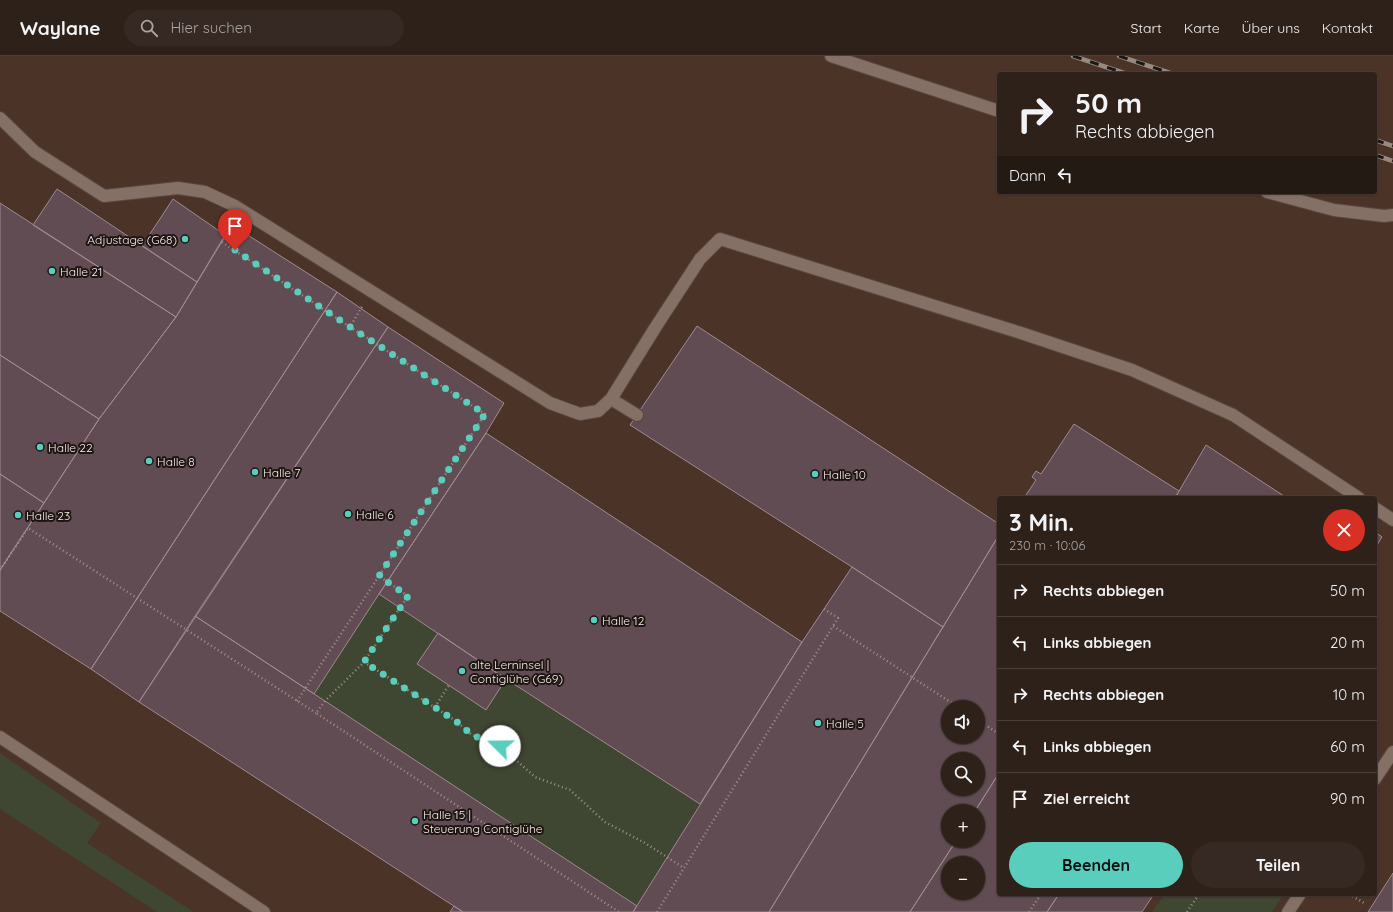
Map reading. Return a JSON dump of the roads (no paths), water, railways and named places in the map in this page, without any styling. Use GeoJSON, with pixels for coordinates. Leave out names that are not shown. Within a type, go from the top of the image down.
{"type":"FeatureCollection","features":[{"type":"Feature","properties":{"kind":"lane"},"geometry":{"type":"LineString","coordinates":[[831,56],[997,110]]}},
{"type":"Feature","properties":{"kind":"lane"},"geometry":{"type":"LineString","coordinates":[[0,118],[35,152],[104,196],[178,188],[205,192],[235,206],[550,403],[580,414],[598,411],[611,399],[700,259],[720,239],[1021,333],[1132,370],[1233,415],[1356,496]]}},
{"type":"Feature","properties":{"kind":"lane"},"geometry":{"type":"LineString","coordinates":[[1274,194],[1334,210],[1384,216],[1393,215]]}},
{"type":"Feature","properties":{"kind":"lane"},"geometry":{"type":"LineString","coordinates":[[611,399],[637,414]]}},
{"type":"Feature","properties":{"kind":"lane"},"geometry":{"type":"LineString","coordinates":[[1377,509],[1393,520]]}},
{"type":"Feature","properties":{"kind":"lane"},"geometry":{"type":"LineString","coordinates":[[0,737],[264,912]]}},
{"type":"Feature","properties":{"kind":"lane"},"geometry":{"type":"LineString","coordinates":[[1377,776],[1393,752]]}},
{"type":"Feature","properties":{"kind":"lane"},"geometry":{"type":"LineString","coordinates":[[1288,912],[1299,896]]}},
{"type":"Feature","properties":{"kind":"railway"},"geometry":{"type":"LineString","coordinates":[[1073,56],[1121,72]]}},
{"type":"Feature","properties":{"kind":"railway"},"geometry":{"type":"LineString","coordinates":[[1119,56],[1167,72]]}},
{"type":"Feature","properties":{"kind":"railway"},"geometry":{"type":"LineString","coordinates":[[1377,141],[1393,146]]}},
{"type":"Feature","properties":{"kind":"railway"},"geometry":{"type":"LineString","coordinates":[[1377,156],[1393,161]]}},
{"type":"Feature","properties":{"kind":"place","name":"Adjustage (G68)"},"geometry":{"type":"Point","coordinates":[185,239]}},
{"type":"Feature","properties":{"kind":"place","name":"Halle 21"},"geometry":{"type":"Point","coordinates":[52,271]}},
{"type":"Feature","properties":{"kind":"place","name":"Halle 22"},"geometry":{"type":"Point","coordinates":[40,447]}},
{"type":"Feature","properties":{"kind":"place","name":"Halle 8"},"geometry":{"type":"Point","coordinates":[149,461]}},
{"type":"Feature","properties":{"kind":"place","name":"Halle 7"},"geometry":{"type":"Point","coordinates":[255,472]}},
{"type":"Feature","properties":{"kind":"place","name":"Halle 10"},"geometry":{"type":"Point","coordinates":[815,474]}},
{"type":"Feature","properties":{"kind":"place","name":"Halle 6"},"geometry":{"type":"Point","coordinates":[348,514]}},
{"type":"Feature","properties":{"kind":"place","name":"Halle 23"},"geometry":{"type":"Point","coordinates":[18,515]}},
{"type":"Feature","properties":{"kind":"place","name":"Halle 12"},"geometry":{"type":"Point","coordinates":[594,620]}},
{"type":"Feature","properties":{"kind":"place","name":"alte Lerninsel | Contiglühe (G69)"},"geometry":{"type":"Point","coordinates":[462,671]}},
{"type":"Feature","properties":{"kind":"place","name":"Halle 5"},"geometry":{"type":"Point","coordinates":[818,723]}},
{"type":"Feature","properties":{"kind":"place","name":"Halle 15 | Steuerung Contiglühe"},"geometry":{"type":"Point","coordinates":[415,821]}}]}
